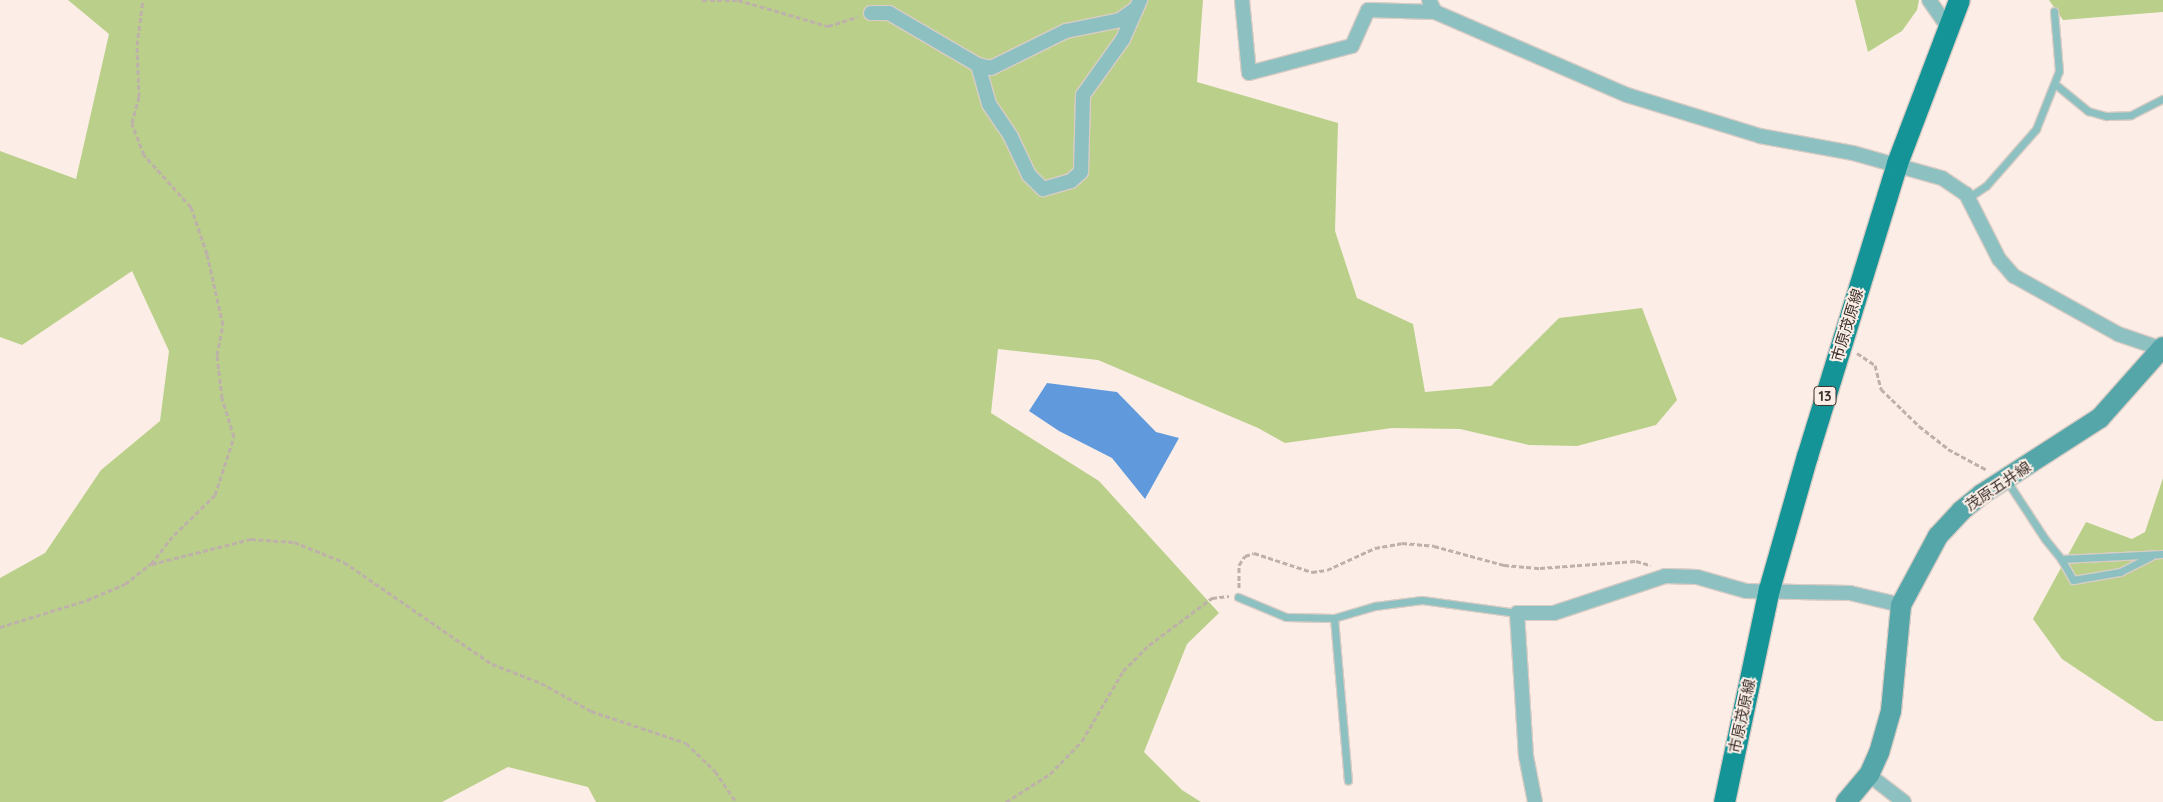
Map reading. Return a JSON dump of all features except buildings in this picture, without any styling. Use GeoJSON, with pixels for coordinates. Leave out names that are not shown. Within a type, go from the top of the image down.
{"type":"FeatureCollection","features":[{"type":"Feature","properties":{"kind":"main road","name":"市原茂原線"},"geometry":{"type":"LineString","coordinates":[[1724,802],[1769,589],[1897,163],[1958,0]]}},
{"type":"Feature","properties":{"kind":"main road","name":"茂原五井線"},"geometry":{"type":"LineString","coordinates":[[1846,802],[1869,775],[1879,754],[1891,711],[1901,605],[1938,536],[1961,511],[2006,479],[2100,418],[2163,348]]}},
{"type":"Feature","properties":{"kind":"street"},"geometry":{"type":"LineString","coordinates":[[1242,0],[1249,74],[1352,46],[1368,10],[1432,6],[1627,95],[1760,136],[1897,163],[1942,178],[1968,198],[1999,259],[2014,276],[2118,334],[2163,348]]}},
{"type":"Feature","properties":{"kind":"street"},"geometry":{"type":"LineString","coordinates":[[1929,0],[1948,28]]}},
{"type":"Feature","properties":{"kind":"street"},"geometry":{"type":"LineString","coordinates":[[978,65],[989,104],[1011,137],[1029,175],[1044,189],[1056,188],[1081,172],[1083,95],[1123,39],[1137,5]]}},
{"type":"Feature","properties":{"kind":"street"},"geometry":{"type":"LineString","coordinates":[[871,13],[889,13],[978,65],[991,68],[1066,31],[1120,20],[1137,5]]}},
{"type":"Feature","properties":{"kind":"street"},"geometry":{"type":"LineString","coordinates":[[1535,802],[1526,756],[1517,613],[1554,613],[1666,576],[1697,577],[1746,591],[1769,589],[1850,593],[1901,605]]}},
{"type":"Feature","properties":{"kind":"street"},"geometry":{"type":"LineString","coordinates":[[1869,775],[1904,802]]}},
{"type":"Feature","properties":{"kind":"lane"},"geometry":{"type":"LineString","coordinates":[[1968,198],[1986,186],[2036,128],[2059,71],[2054,11]]}},
{"type":"Feature","properties":{"kind":"lane"},"geometry":{"type":"LineString","coordinates":[[2055,84],[2088,111],[2106,116],[2131,115],[2163,100]]}},
{"type":"Feature","properties":{"kind":"lane"},"geometry":{"type":"LineString","coordinates":[[2006,479],[2045,539],[2062,559],[2073,580],[2120,572],[2152,555]]}},
{"type":"Feature","properties":{"kind":"lane"},"geometry":{"type":"LineString","coordinates":[[2062,559],[2163,554]]}},
{"type":"Feature","properties":{"kind":"lane"},"geometry":{"type":"LineString","coordinates":[[1238,597],[1286,617],[1334,618],[1376,606],[1422,600],[1517,613]]}},
{"type":"Feature","properties":{"kind":"lane"},"geometry":{"type":"LineString","coordinates":[[1334,618],[1348,780]]}},
{"type":"Feature","properties":{"kind":"path"},"geometry":{"type":"LineString","coordinates":[[0,627],[87,600],[124,584],[152,564],[174,535],[215,496],[234,437],[222,398],[217,355],[223,325],[207,254],[191,207],[144,155],[132,123],[139,97],[137,45],[143,0]]}},
{"type":"Feature","properties":{"kind":"path"},"geometry":{"type":"LineString","coordinates":[[702,0],[738,0],[828,26],[871,13]]}},
{"type":"Feature","properties":{"kind":"path"},"geometry":{"type":"LineString","coordinates":[[1840,348],[1864,356],[1875,365],[1881,388],[1948,450],[2006,479]]}},
{"type":"Feature","properties":{"kind":"path"},"geometry":{"type":"LineString","coordinates":[[152,564],[251,539],[294,542],[344,562],[492,664],[541,683],[590,711],[686,743],[715,770],[736,802]]}},
{"type":"Feature","properties":{"kind":"path"},"geometry":{"type":"LineString","coordinates":[[1006,802],[1050,774],[1082,741],[1123,672],[1149,646],[1212,598],[1238,597],[1239,565],[1245,556],[1254,553],[1312,572],[1327,570],[1375,548],[1402,543],[1434,546],[1513,566],[1540,568],[1636,561],[1655,567],[1666,576]]}},
{"type":"Feature","properties":{"kind":"green space"},"geometry":{"type":"Polygon","coordinates":[[[68,0],[1203,0],[1197,82],[1338,123],[1335,231],[1357,298],[1413,324],[1425,392],[1491,386],[1559,318],[1642,308],[1677,400],[1656,425],[1577,446],[1529,445],[1460,429],[1392,428],[1285,443],[1258,428],[1098,360],[998,349],[991,413],[1099,481],[1219,613],[1187,644],[1144,752],[1182,790],[1201,802],[596,802],[588,787],[508,767],[442,802],[0,802],[0,578],[45,553],[101,470],[160,421],[169,351],[132,271],[22,345],[0,337],[0,151],[76,179],[109,34],[68,0]]]}},
{"type":"Feature","properties":{"kind":"green space"},"geometry":{"type":"Polygon","coordinates":[[[1855,0],[1919,0],[1917,10],[1902,31],[1868,52],[1855,0]]]}},
{"type":"Feature","properties":{"kind":"green space"},"geometry":{"type":"Polygon","coordinates":[[[2049,0],[2163,0],[2163,12],[2063,20],[2049,0]]]}},
{"type":"Feature","properties":{"kind":"green space"},"geometry":{"type":"Polygon","coordinates":[[[2163,478],[2163,721],[2155,721],[2062,659],[2033,619],[2086,522],[2132,539],[2145,532],[2163,478]]]}},
{"type":"Feature","properties":{"kind":"water"},"geometry":{"type":"Polygon","coordinates":[[[1047,383],[1117,392],[1156,432],[1179,438],[1145,499],[1112,458],[1059,431],[1029,411],[1047,383]]]}}]}
